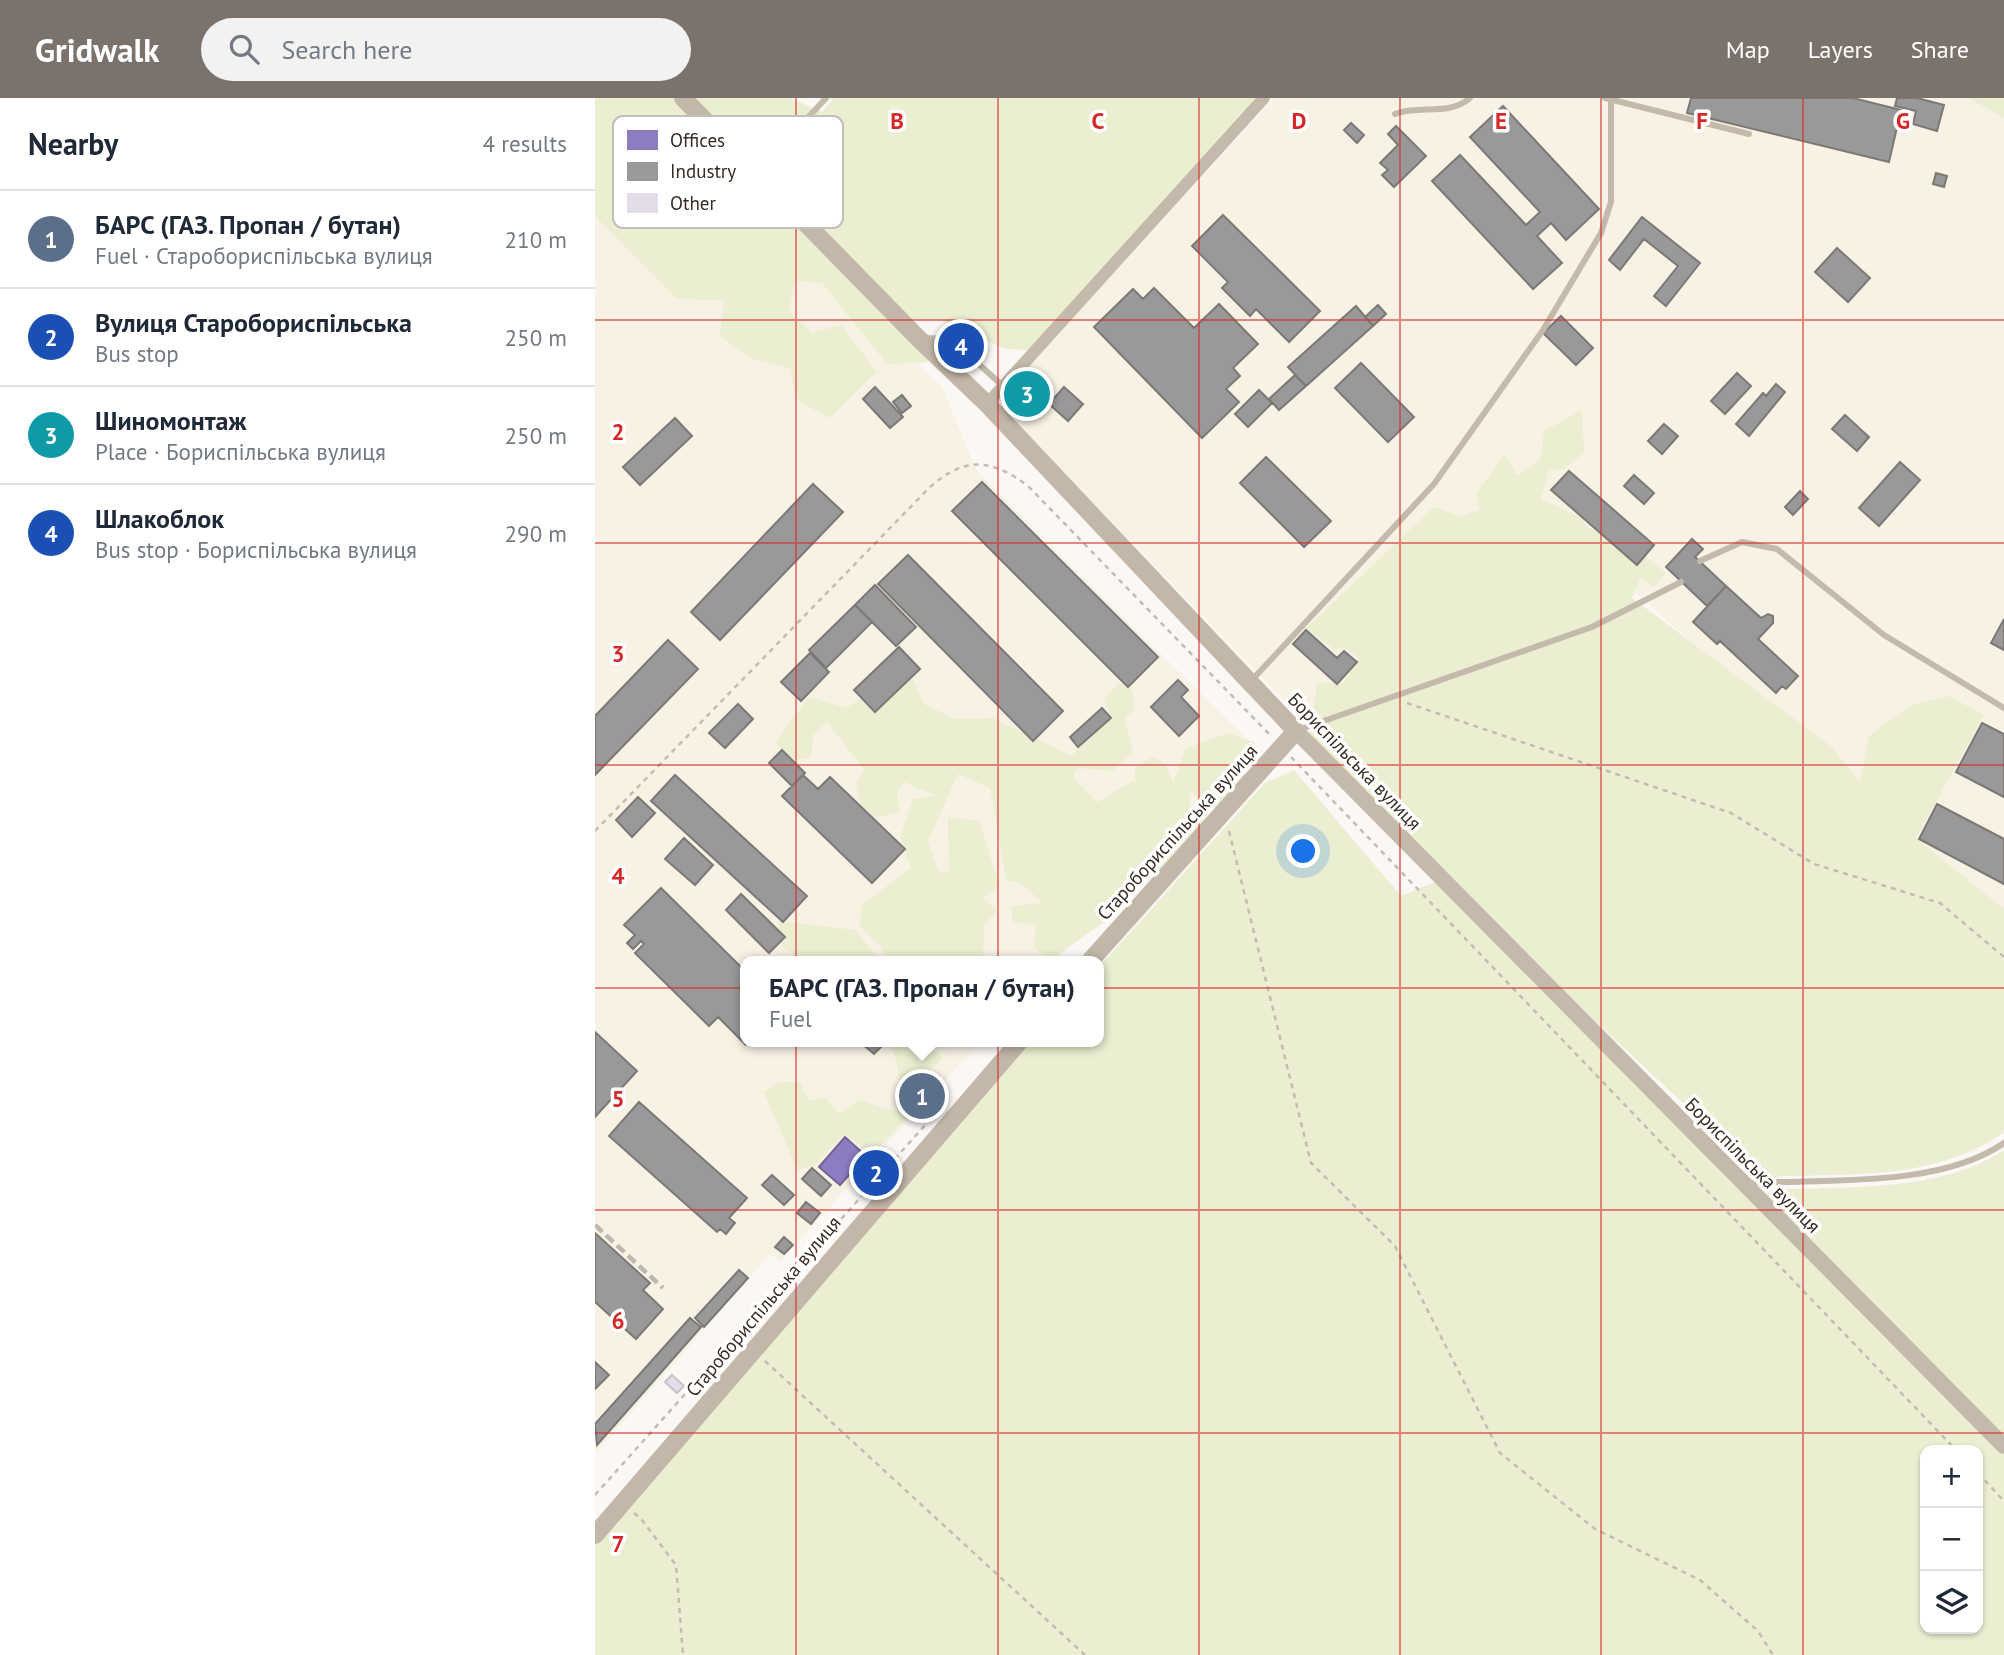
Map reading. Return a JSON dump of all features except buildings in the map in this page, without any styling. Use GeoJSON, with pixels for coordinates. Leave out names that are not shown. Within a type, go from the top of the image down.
{"type":"FeatureCollection","features":[{"type":"Feature","properties":{"kind":"main road","name":"Бориспільська вулиця"},"geometry":{"type":"LineString","coordinates":[[683,98],[701,116]]}},
{"type":"Feature","properties":{"kind":"main road","name":"Бориспільська вулиця"},"geometry":{"type":"LineString","coordinates":[[811,228],[987,404],[1296,731]]}},
{"type":"Feature","properties":{"kind":"main road","name":"Старобориспільська вулиця"},"geometry":{"type":"LineString","coordinates":[[1094,956],[1224,808],[1296,731]]}},
{"type":"Feature","properties":{"kind":"main road","name":"Старобориспільська вулиця"},"geometry":{"type":"LineString","coordinates":[[595,1535],[623,1506],[752,1349],[1015,1047]]}},
{"type":"Feature","properties":{"kind":"street"},"geometry":{"type":"LineString","coordinates":[[987,404],[1264,98]]}},
{"type":"Feature","properties":{"kind":"street","name":"Бориспільська вулиця"},"geometry":{"type":"LineString","coordinates":[[1296,731],[2004,1446]]}},
{"type":"Feature","properties":{"kind":"lane"},"geometry":{"type":"LineString","coordinates":[[809,116],[826,98]]}},
{"type":"Feature","properties":{"kind":"lane"},"geometry":{"type":"LineString","coordinates":[[1395,114],[1412,108],[1456,108],[1470,98]]}},
{"type":"Feature","properties":{"kind":"lane"},"geometry":{"type":"LineString","coordinates":[[1249,682],[1434,484],[1543,330],[1601,233],[1611,202],[1608,99],[1749,134]]}},
{"type":"Feature","properties":{"kind":"lane"},"geometry":{"type":"LineString","coordinates":[[918,338],[951,339],[1003,386]]}},
{"type":"Feature","properties":{"kind":"lane"},"geometry":{"type":"LineString","coordinates":[[1700,561],[1742,542],[1777,549],[1884,635],[2004,708]]}},
{"type":"Feature","properties":{"kind":"lane"},"geometry":{"type":"LineString","coordinates":[[1296,731],[1592,627],[1681,582]]}},
{"type":"Feature","properties":{"kind":"lane"},"geometry":{"type":"LineString","coordinates":[[1741,1183],[1925,1175],[1983,1157],[2004,1143]]}},
{"type":"Feature","properties":{"kind":"path"},"geometry":{"type":"LineString","coordinates":[[595,831],[945,473],[964,466],[987,463],[1010,472],[1028,486],[1282,747],[1951,1445]]}},
{"type":"Feature","properties":{"kind":"path"},"geometry":{"type":"LineString","coordinates":[[1390,698],[1731,813],[1814,864],[1940,903],[2004,957]]}},
{"type":"Feature","properties":{"kind":"path"},"geometry":{"type":"LineString","coordinates":[[1224,808],[1311,1163],[1395,1246],[1500,1453],[1595,1529],[1700,1580],[1758,1631],[1773,1655]]}},
{"type":"Feature","properties":{"kind":"path"},"geometry":{"type":"LineString","coordinates":[[595,1495],[926,1124]]}},
{"type":"Feature","properties":{"kind":"path"},"geometry":{"type":"LineString","coordinates":[[752,1349],[1085,1655]]}},
{"type":"Feature","properties":{"kind":"path"},"geometry":{"type":"LineString","coordinates":[[1983,1478],[2004,1501]]}},
{"type":"Feature","properties":{"kind":"path"},"geometry":{"type":"LineString","coordinates":[[623,1506],[642,1520],[676,1564],[683,1655]]}},
{"type":"Feature","properties":{"kind":"shaded area"},"geometry":{"type":"Polygon","coordinates":[[[595,98],[645,98],[667,116],[613,116],[613,228],[781,228],[942,387],[977,471],[1254,746],[1059,956],[740,956],[740,1047],[975,1047],[780,1262],[770,1254],[595,1454],[595,98]]]}},
{"type":"Feature","properties":{"kind":"shaded area"},"geometry":{"type":"Polygon","coordinates":[[[1274,98],[1968,98],[2004,118],[2004,920],[1637,594],[1516,504],[1308,725],[1008,414],[1003,400],[1008,389],[1274,98]]]}},
{"type":"Feature","properties":{"kind":"green space"},"geometry":{"type":"Polygon","coordinates":[[[595,98],[790,98],[822,112],[834,98],[1258,98],[1031,350],[1005,349],[943,321],[905,319],[928,362],[887,364],[822,283],[795,281],[789,311],[812,333],[841,325],[877,372],[829,418],[796,399],[790,368],[752,359],[720,336],[724,300],[677,299],[595,216],[595,98]]]}},
{"type":"Feature","properties":{"kind":"green space"},"geometry":{"type":"Polygon","coordinates":[[[1968,98],[2004,98],[2004,118],[1968,98]]]}},
{"type":"Feature","properties":{"kind":"green space"},"geometry":{"type":"Polygon","coordinates":[[[1582,410],[1584,453],[1564,469],[1549,470],[1541,499],[1580,517],[1588,528],[1618,536],[1666,573],[1654,587],[1641,577],[1632,598],[1833,748],[1860,783],[1869,736],[1911,705],[1949,696],[1984,715],[1916,838],[2004,909],[2004,1132],[1977,1148],[1948,1160],[1887,1172],[1762,1177],[1515,946],[1310,738],[1317,683],[1343,683],[1358,658],[1346,648],[1335,650],[1306,628],[1434,507],[1461,516],[1480,510],[1476,494],[1504,454],[1517,475],[1541,459],[1544,431],[1582,410]]]}},
{"type":"Feature","properties":{"kind":"green space"},"geometry":{"type":"Polygon","coordinates":[[[913,679],[924,704],[955,719],[993,718],[1072,756],[1109,712],[1104,698],[1119,683],[1133,690],[1134,710],[1125,719],[1133,752],[1113,771],[1077,768],[1073,778],[1097,802],[1135,780],[1135,768],[1152,757],[1165,764],[1173,783],[1186,748],[1229,733],[1255,743],[1240,770],[1249,778],[1221,806],[1203,804],[1189,789],[1190,807],[1207,811],[1204,826],[1163,869],[1135,879],[1127,901],[1114,915],[1056,956],[1044,956],[1034,947],[1036,926],[1013,922],[1011,906],[1043,903],[1020,883],[1006,880],[990,788],[958,774],[928,841],[939,873],[949,871],[948,817],[980,821],[999,887],[983,898],[997,910],[984,926],[983,956],[885,956],[882,948],[860,926],[862,905],[911,868],[900,837],[913,799],[937,796],[904,782],[897,794],[900,812],[877,818],[860,804],[856,783],[864,770],[827,722],[813,735],[811,757],[786,762],[776,741],[809,697],[847,708],[878,689],[913,679]]]}},
{"type":"Feature","properties":{"kind":"green space"},"geometry":{"type":"Polygon","coordinates":[[[1294,770],[1401,896],[1437,881],[1763,1190],[1855,1187],[1919,1181],[1978,1164],[2004,1150],[2004,1655],[595,1655],[595,1533],[1027,1047],[1104,1047],[1104,961],[1265,783],[1294,770]]]}},
{"type":"Feature","properties":{"kind":"green space"},"geometry":{"type":"Polygon","coordinates":[[[778,921],[856,930],[876,956],[794,956],[781,944],[778,921]]]}},
{"type":"Feature","properties":{"kind":"green space"},"geometry":{"type":"Polygon","coordinates":[[[890,1047],[930,1047],[943,1058],[904,1095],[894,1053],[890,1047]]]}},
{"type":"Feature","properties":{"kind":"green space"},"geometry":{"type":"Polygon","coordinates":[[[778,1082],[800,1082],[808,1100],[826,1098],[839,1114],[859,1100],[909,1115],[873,1154],[844,1134],[815,1165],[797,1170],[764,1092],[778,1082]]]}},
{"type":"Feature","properties":{"kind":"railway"},"geometry":{"type":"LineString","coordinates":[[595,1225],[663,1288]]}},
{"type":"Feature","properties":{"kind":"place","name":"Шлакоблок"},"geometry":{"type":"Point","coordinates":[961,346]}},
{"type":"Feature","properties":{"kind":"place","name":"Шиномонтаж"},"geometry":{"type":"Point","coordinates":[1027,394]}},
{"type":"Feature","properties":{"kind":"place","name":"БАРС (ГАЗ. Пропан / бутан)"},"geometry":{"type":"Point","coordinates":[922,1096]}},
{"type":"Feature","properties":{"kind":"place","name":"Вулиця Старобориспільська"},"geometry":{"type":"Point","coordinates":[876,1173]}}]}
